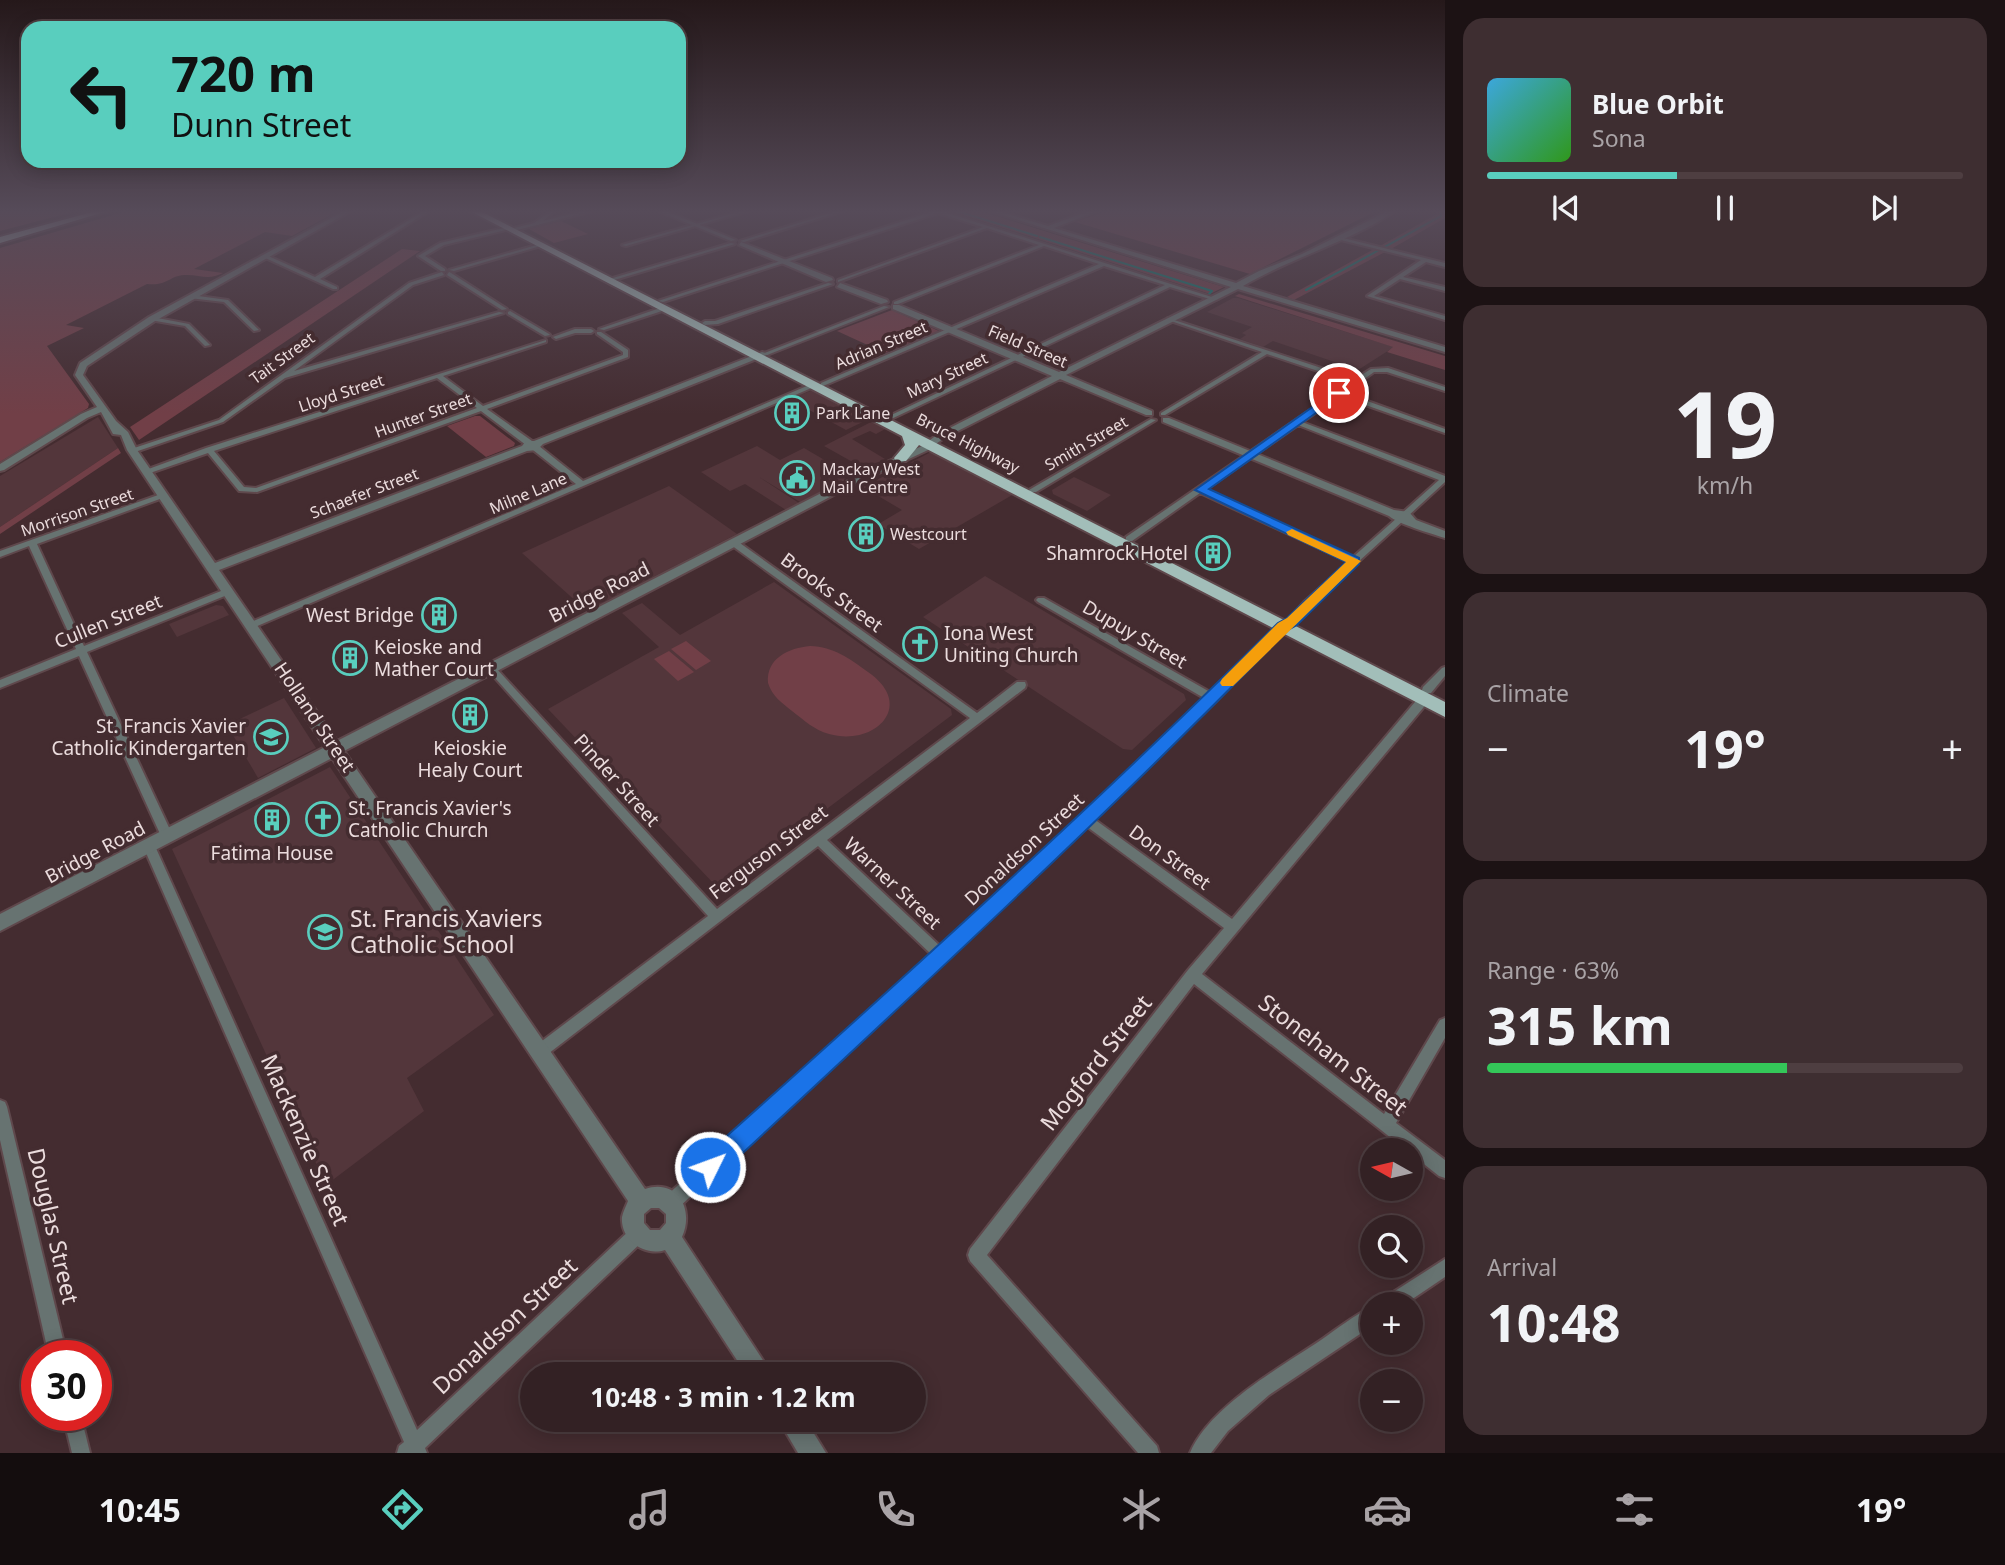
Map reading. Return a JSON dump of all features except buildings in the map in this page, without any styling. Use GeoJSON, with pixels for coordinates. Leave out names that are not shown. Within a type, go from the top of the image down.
{"type":"FeatureCollection","features":[{"type":"Feature","properties":{"kind":"highway","name":"Bruce Highway"},"geometry":{"type":"LineString","coordinates":[[613,279],[1426,695],[1445,710]]}},
{"type":"Feature","properties":{"kind":"highway","name":"Bruce Highway"},"geometry":{"type":"LineString","coordinates":[[662,305],[714,325],[761,355]]}},
{"type":"Feature","properties":{"kind":"highway","name":"Bruce Highway"},"geometry":{"type":"LineString","coordinates":[[819,384],[907,433],[932,442],[1033,490],[1129,539],[1287,624]]}},
{"type":"Feature","properties":{"kind":"highway"},"geometry":{"type":"LineString","coordinates":[[901,458],[912,445],[907,433]]}},
{"type":"Feature","properties":{"kind":"highway","name":"Bruce Highway"},"geometry":{"type":"LineString","coordinates":[[1426,695],[1445,699]]}},
{"type":"Feature","properties":{"kind":"street"},"geometry":{"type":"LineString","coordinates":[[152,318],[223,279]]}},
{"type":"Feature","properties":{"kind":"street"},"geometry":{"type":"LineString","coordinates":[[316,279],[335,288]]}},
{"type":"Feature","properties":{"kind":"street","name":"Tait Street"},"geometry":{"type":"LineString","coordinates":[[129,446],[213,425],[411,284],[427,279]]}},
{"type":"Feature","properties":{"kind":"street"},"geometry":{"type":"LineString","coordinates":[[457,279],[545,338],[575,331],[598,331],[736,279]]}},
{"type":"Feature","properties":{"kind":"street"},"geometry":{"type":"LineString","coordinates":[[823,279],[840,283],[885,305]]}},
{"type":"Feature","properties":{"kind":"street"},"geometry":{"type":"LineString","coordinates":[[840,283],[851,279]]}},
{"type":"Feature","properties":{"kind":"street"},"geometry":{"type":"LineString","coordinates":[[896,305],[960,279]]}},
{"type":"Feature","properties":{"kind":"street","name":"Adrian Street"},"geometry":{"type":"LineString","coordinates":[[819,384],[1069,279]]}},
{"type":"Feature","properties":{"kind":"street"},"geometry":{"type":"LineString","coordinates":[[1150,279],[1216,299]]}},
{"type":"Feature","properties":{"kind":"street"},"geometry":{"type":"LineString","coordinates":[[1212,279],[1445,352]]}},
{"type":"Feature","properties":{"kind":"street","name":"Bridge Road"},"geometry":{"type":"LineString","coordinates":[[0,922],[1170,319],[1255,279]]}},
{"type":"Feature","properties":{"kind":"street"},"geometry":{"type":"LineString","coordinates":[[1396,279],[1370,296],[1445,318]]}},
{"type":"Feature","properties":{"kind":"street"},"geometry":{"type":"LineString","coordinates":[[1406,279],[1445,289]]}},
{"type":"Feature","properties":{"kind":"street"},"geometry":{"type":"LineString","coordinates":[[714,325],[830,282]]}},
{"type":"Feature","properties":{"kind":"street","name":"Mary Street"},"geometry":{"type":"LineString","coordinates":[[889,418],[1169,285]]}},
{"type":"Feature","properties":{"kind":"street"},"geometry":{"type":"LineString","coordinates":[[191,297],[226,301],[256,330]]}},
{"type":"Feature","properties":{"kind":"street"},"geometry":{"type":"LineString","coordinates":[[761,355],[885,305]]}},
{"type":"Feature","properties":{"kind":"street","name":"Field Street"},"geometry":{"type":"LineString","coordinates":[[885,305],[896,305],[1151,416]]}},
{"type":"Feature","properties":{"kind":"street"},"geometry":{"type":"LineString","coordinates":[[280,377],[305,373],[505,312]]}},
{"type":"Feature","properties":{"kind":"street"},"geometry":{"type":"LineString","coordinates":[[152,318],[187,325],[207,345]]}},
{"type":"Feature","properties":{"kind":"street","name":"Holland Street"},"geometry":{"type":"LineString","coordinates":[[152,318],[89,361],[80,369],[79,375],[337,749],[642,1202]]}},
{"type":"Feature","properties":{"kind":"street"},"geometry":{"type":"LineString","coordinates":[[1170,319],[1354,382]]}},
{"type":"Feature","properties":{"kind":"street","name":"Hunter Street"},"geometry":{"type":"LineString","coordinates":[[209,450],[242,489],[257,490],[626,356],[626,351],[598,331]]}},
{"type":"Feature","properties":{"kind":"street","name":"Lloyd Street"},"geometry":{"type":"LineString","coordinates":[[146,471],[438,376],[545,338]]}},
{"type":"Feature","properties":{"kind":"street"},"geometry":{"type":"LineString","coordinates":[[1164,417],[1266,352]]}},
{"type":"Feature","properties":{"kind":"street","name":"Schaefer Street"},"geometry":{"type":"LineString","coordinates":[[213,568],[761,355]]}},
{"type":"Feature","properties":{"kind":"street"},"geometry":{"type":"LineString","coordinates":[[1129,539],[1373,370],[1381,369],[1445,389]]}},
{"type":"Feature","properties":{"kind":"street"},"geometry":{"type":"LineString","coordinates":[[438,376],[583,485]]}},
{"type":"Feature","properties":{"kind":"street","name":"Milne Lane"},"geometry":{"type":"LineString","coordinates":[[252,625],[819,384]]}},
{"type":"Feature","properties":{"kind":"street"},"geometry":{"type":"LineString","coordinates":[[1339,393],[1445,431]]}},
{"type":"Feature","properties":{"kind":"street"},"geometry":{"type":"LineString","coordinates":[[0,468],[84,416],[103,408]]}},
{"type":"Feature","properties":{"kind":"street"},"geometry":{"type":"LineString","coordinates":[[1151,416],[1164,417],[1445,535]]}},
{"type":"Feature","properties":{"kind":"street","name":"Smith Street"},"geometry":{"type":"LineString","coordinates":[[1033,490],[1151,416]]}},
{"type":"Feature","properties":{"kind":"street"},"geometry":{"type":"LineString","coordinates":[[1296,422],[1444,478]]}},
{"type":"Feature","properties":{"kind":"street","name":"Donaldson Street"},"geometry":{"type":"LineString","coordinates":[[671,1203],[942,956],[1287,624],[1444,478]]}},
{"type":"Feature","properties":{"kind":"street"},"geometry":{"type":"LineString","coordinates":[[1200,490],[1354,561]]}},
{"type":"Feature","properties":{"kind":"street","name":"Morrison Street"},"geometry":{"type":"LineString","coordinates":[[0,554],[164,496]]}},
{"type":"Feature","properties":{"kind":"street"},"geometry":{"type":"LineString","coordinates":[[32,543],[167,836]]}},
{"type":"Feature","properties":{"kind":"street","name":"Brooks Street"},"geometry":{"type":"LineString","coordinates":[[734,544],[977,718]]}},
{"type":"Feature","properties":{"kind":"street","name":"Cullen Street"},"geometry":{"type":"LineString","coordinates":[[0,684],[229,591]]}},
{"type":"Feature","properties":{"kind":"street","name":"Dupuy Street"},"geometry":{"type":"LineString","coordinates":[[1041,600],[1212,698]]}},
{"type":"Feature","properties":{"kind":"street","name":"Pinder Street"},"geometry":{"type":"LineString","coordinates":[[492,668],[716,916]]}},
{"type":"Feature","properties":{"kind":"street","name":"Mogford Street"},"geometry":{"type":"LineString","coordinates":[[1150,1453],[976,1255],[1192,975],[1445,670]]}},
{"type":"Feature","properties":{"kind":"street","name":"Ferguson Street"},"geometry":{"type":"LineString","coordinates":[[539,1052],[1021,685]]}},
{"type":"Feature","properties":{"kind":"street","name":"Don Street"},"geometry":{"type":"LineString","coordinates":[[1086,820],[1232,926]]}},
{"type":"Feature","properties":{"kind":"street","name":"Warner Street"},"geometry":{"type":"LineString","coordinates":[[818,839],[942,956]]}},
{"type":"Feature","properties":{"kind":"street","name":"Mackenzie Street"},"geometry":{"type":"LineString","coordinates":[[149,846],[413,1450]]}},
{"type":"Feature","properties":{"kind":"street","name":"Stoneham Street"},"geometry":{"type":"LineString","coordinates":[[1192,975],[1445,1170]]}},
{"type":"Feature","properties":{"kind":"street"},"geometry":{"type":"LineString","coordinates":[[1386,1125],[1445,1026]]}},
{"type":"Feature","properties":{"kind":"street","name":"Douglas Street"},"geometry":{"type":"LineString","coordinates":[[0,1107],[54,1340]]}},
{"type":"Feature","properties":{"kind":"street"},"geometry":{"type":"LineString","coordinates":[[659,1195],[671,1203],[676,1218],[669,1236],[659,1243],[651,1243],[638,1234],[635,1217],[642,1202],[659,1195]]}},
{"type":"Feature","properties":{"kind":"street","name":"Donaldson Street"},"geometry":{"type":"LineString","coordinates":[[413,1450],[638,1234]]}},
{"type":"Feature","properties":{"kind":"street"},"geometry":{"type":"LineString","coordinates":[[669,1236],[752,1362]]}},
{"type":"Feature","properties":{"kind":"street"},"geometry":{"type":"LineString","coordinates":[[1408,1292],[1445,1267]]}},
{"type":"Feature","properties":{"kind":"street"},"geometry":{"type":"LineString","coordinates":[[1199,1453],[1221,1424],[1263,1389],[1360,1324]]}},
{"type":"Feature","properties":{"kind":"street"},"geometry":{"type":"LineString","coordinates":[[76,1431],[81,1453]]}},
{"type":"Feature","properties":{"kind":"shaded area"},"geometry":{"type":"Polygon","coordinates":[[[0,279],[171,279],[160,284],[147,284],[66,325],[84,328],[47,346],[89,404],[88,408],[0,462],[0,279]]]}},
{"type":"Feature","properties":{"kind":"shaded area"},"geometry":{"type":"Polygon","coordinates":[[[356,279],[379,279],[139,440],[130,427],[356,279]]]}},
{"type":"Feature","properties":{"kind":"shaded area"},"geometry":{"type":"Polygon","coordinates":[[[1162,279],[1198,279],[1224,287],[1210,294],[1162,279]]]}},
{"type":"Feature","properties":{"kind":"shaded area"},"geometry":{"type":"Polygon","coordinates":[[[1320,279],[1334,279],[1294,300],[1287,297],[1320,279]]]}},
{"type":"Feature","properties":{"kind":"shaded area"},"geometry":{"type":"Polygon","coordinates":[[[1239,294],[1445,356],[1445,370],[1387,352],[1393,347],[1235,296],[1239,294]]]}},
{"type":"Feature","properties":{"kind":"shaded area"},"geometry":{"type":"Polygon","coordinates":[[[1233,298],[1394,347],[1358,370],[1273,341],[1263,347],[1240,339],[1246,335],[1242,333],[1252,327],[1207,312],[1233,298]]]}},
{"type":"Feature","properties":{"kind":"shaded area"},"geometry":{"type":"Polygon","coordinates":[[[892,310],[939,331],[885,353],[837,331],[892,310]]]}},
{"type":"Feature","properties":{"kind":"shaded area"},"geometry":{"type":"Polygon","coordinates":[[[813,390],[869,419],[846,430],[789,399],[813,390]]]}},
{"type":"Feature","properties":{"kind":"shaded area"},"geometry":{"type":"Polygon","coordinates":[[[480,416],[515,443],[514,446],[486,457],[447,426],[480,416]]]}},
{"type":"Feature","properties":{"kind":"shaded area"},"geometry":{"type":"Polygon","coordinates":[[[98,417],[118,448],[0,527],[0,476],[98,417]]]}},
{"type":"Feature","properties":{"kind":"shaded area"},"geometry":{"type":"Polygon","coordinates":[[[873,421],[887,428],[876,434],[870,431],[852,439],[885,459],[865,469],[824,446],[873,421]]]}},
{"type":"Feature","properties":{"kind":"shaded area"},"geometry":{"type":"Polygon","coordinates":[[[757,446],[780,460],[804,448],[852,476],[800,502],[759,477],[799,503],[786,510],[745,484],[730,491],[701,472],[757,446]]]}},
{"type":"Feature","properties":{"kind":"shaded area"},"geometry":{"type":"Polygon","coordinates":[[[118,448],[121,453],[0,534],[0,527],[118,448]]]}},
{"type":"Feature","properties":{"kind":"shaded area"},"geometry":{"type":"Polygon","coordinates":[[[929,453],[934,453],[972,475],[1014,494],[919,549],[881,526],[875,526],[902,510],[863,487],[929,453]]]}},
{"type":"Feature","properties":{"kind":"shaded area"},"geometry":{"type":"Polygon","coordinates":[[[1074,477],[1111,495],[1087,511],[1053,494],[1052,490],[1074,477]]]}},
{"type":"Feature","properties":{"kind":"shaded area"},"geometry":{"type":"Polygon","coordinates":[[[669,486],[737,534],[587,611],[522,553],[669,486]]]}},
{"type":"Feature","properties":{"kind":"shaded area"},"geometry":{"type":"Polygon","coordinates":[[[985,576],[1184,694],[1186,700],[1132,750],[1123,749],[923,617],[985,576]]]}},
{"type":"Feature","properties":{"kind":"shaded area"},"geometry":{"type":"Polygon","coordinates":[[[774,582],[951,709],[952,715],[724,886],[715,885],[548,709],[659,647],[622,613],[642,603],[680,635],[774,582]]]}},
{"type":"Feature","properties":{"kind":"shaded area"},"geometry":{"type":"Polygon","coordinates":[[[216,605],[223,606],[229,615],[177,637],[169,624],[216,605]]]}},
{"type":"Feature","properties":{"kind":"shaded area"},"geometry":{"type":"Polygon","coordinates":[[[686,641],[711,661],[696,670],[671,649],[686,641]]]}},
{"type":"Feature","properties":{"kind":"shaded area"},"geometry":{"type":"Polygon","coordinates":[[[810,646],[841,654],[882,685],[889,698],[889,710],[884,721],[861,735],[829,734],[809,724],[778,699],[768,683],[771,667],[787,652],[810,646]]]}},
{"type":"Feature","properties":{"kind":"shaded area"},"geometry":{"type":"Polygon","coordinates":[[[669,651],[694,672],[678,681],[654,659],[669,651]]]}},
{"type":"Feature","properties":{"kind":"shaded area","name":"St. Francis Xavier Catholic Kindergarten"},"geometry":{"type":"Polygon","coordinates":[[[284,698],[316,748],[258,778],[227,725],[284,698]]]}},
{"type":"Feature","properties":{"kind":"shaded area","name":"St. Francis Xaviers Catholic School"},"geometry":{"type":"Polygon","coordinates":[[[330,767],[494,1015],[407,1078],[424,1111],[326,1185],[172,849],[330,767]]]}},
{"type":"Feature","properties":{"kind":"waterway"},"geometry":{"type":"LineString","coordinates":[[1173,279],[1212,291],[1209,294]]}},
{"type":"Feature","properties":{"kind":"waterway"},"geometry":{"type":"LineString","coordinates":[[1306,290],[1326,279]]}},
{"type":"Feature","properties":{"kind":"slow traffic"},"geometry":{"type":"LineString","coordinates":[[1227,683],[1283,626],[1292,621],[1354,561],[1292,532]]}},
{"type":"Feature","properties":{"kind":"place","name":"Park Lane"},"geometry":{"type":"Point","coordinates":[792,413]}},
{"type":"Feature","properties":{"kind":"place","name":"Mackay West Mail Centre"},"geometry":{"type":"Point","coordinates":[797,478]}},
{"type":"Feature","properties":{"kind":"place","name":"Westcourt"},"geometry":{"type":"Point","coordinates":[866,534]}},
{"type":"Feature","properties":{"kind":"place","name":"Shamrock Hotel"},"geometry":{"type":"Point","coordinates":[1213,553]}},
{"type":"Feature","properties":{"kind":"place","name":"West Bridge"},"geometry":{"type":"Point","coordinates":[439,615]}},
{"type":"Feature","properties":{"kind":"place","name":"Iona West Uniting Church"},"geometry":{"type":"Point","coordinates":[920,644]}},
{"type":"Feature","properties":{"kind":"place","name":"Keioske and Mather Court"},"geometry":{"type":"Point","coordinates":[350,658]}},
{"type":"Feature","properties":{"kind":"place","name":"Keioskie Healy Court"},"geometry":{"type":"Point","coordinates":[470,715]}},
{"type":"Feature","properties":{"kind":"place","name":"St. Francis Xavier Catholic Kindergarten"},"geometry":{"type":"Point","coordinates":[271,737]}},
{"type":"Feature","properties":{"kind":"place","name":"St. Francis Xavier's Catholic Church"},"geometry":{"type":"Point","coordinates":[323,819]}},
{"type":"Feature","properties":{"kind":"place","name":"Fatima House"},"geometry":{"type":"Point","coordinates":[272,820]}},
{"type":"Feature","properties":{"kind":"place","name":"St. Francis Xaviers Catholic School"},"geometry":{"type":"Point","coordinates":[325,932]}},
{"type":"Feature","properties":{"kind":"route"},"geometry":{"type":"LineString","coordinates":[[710,1167],[942,956],[1086,820],[1283,626],[1292,621],[1354,561],[1200,490],[1339,393]]}}]}
